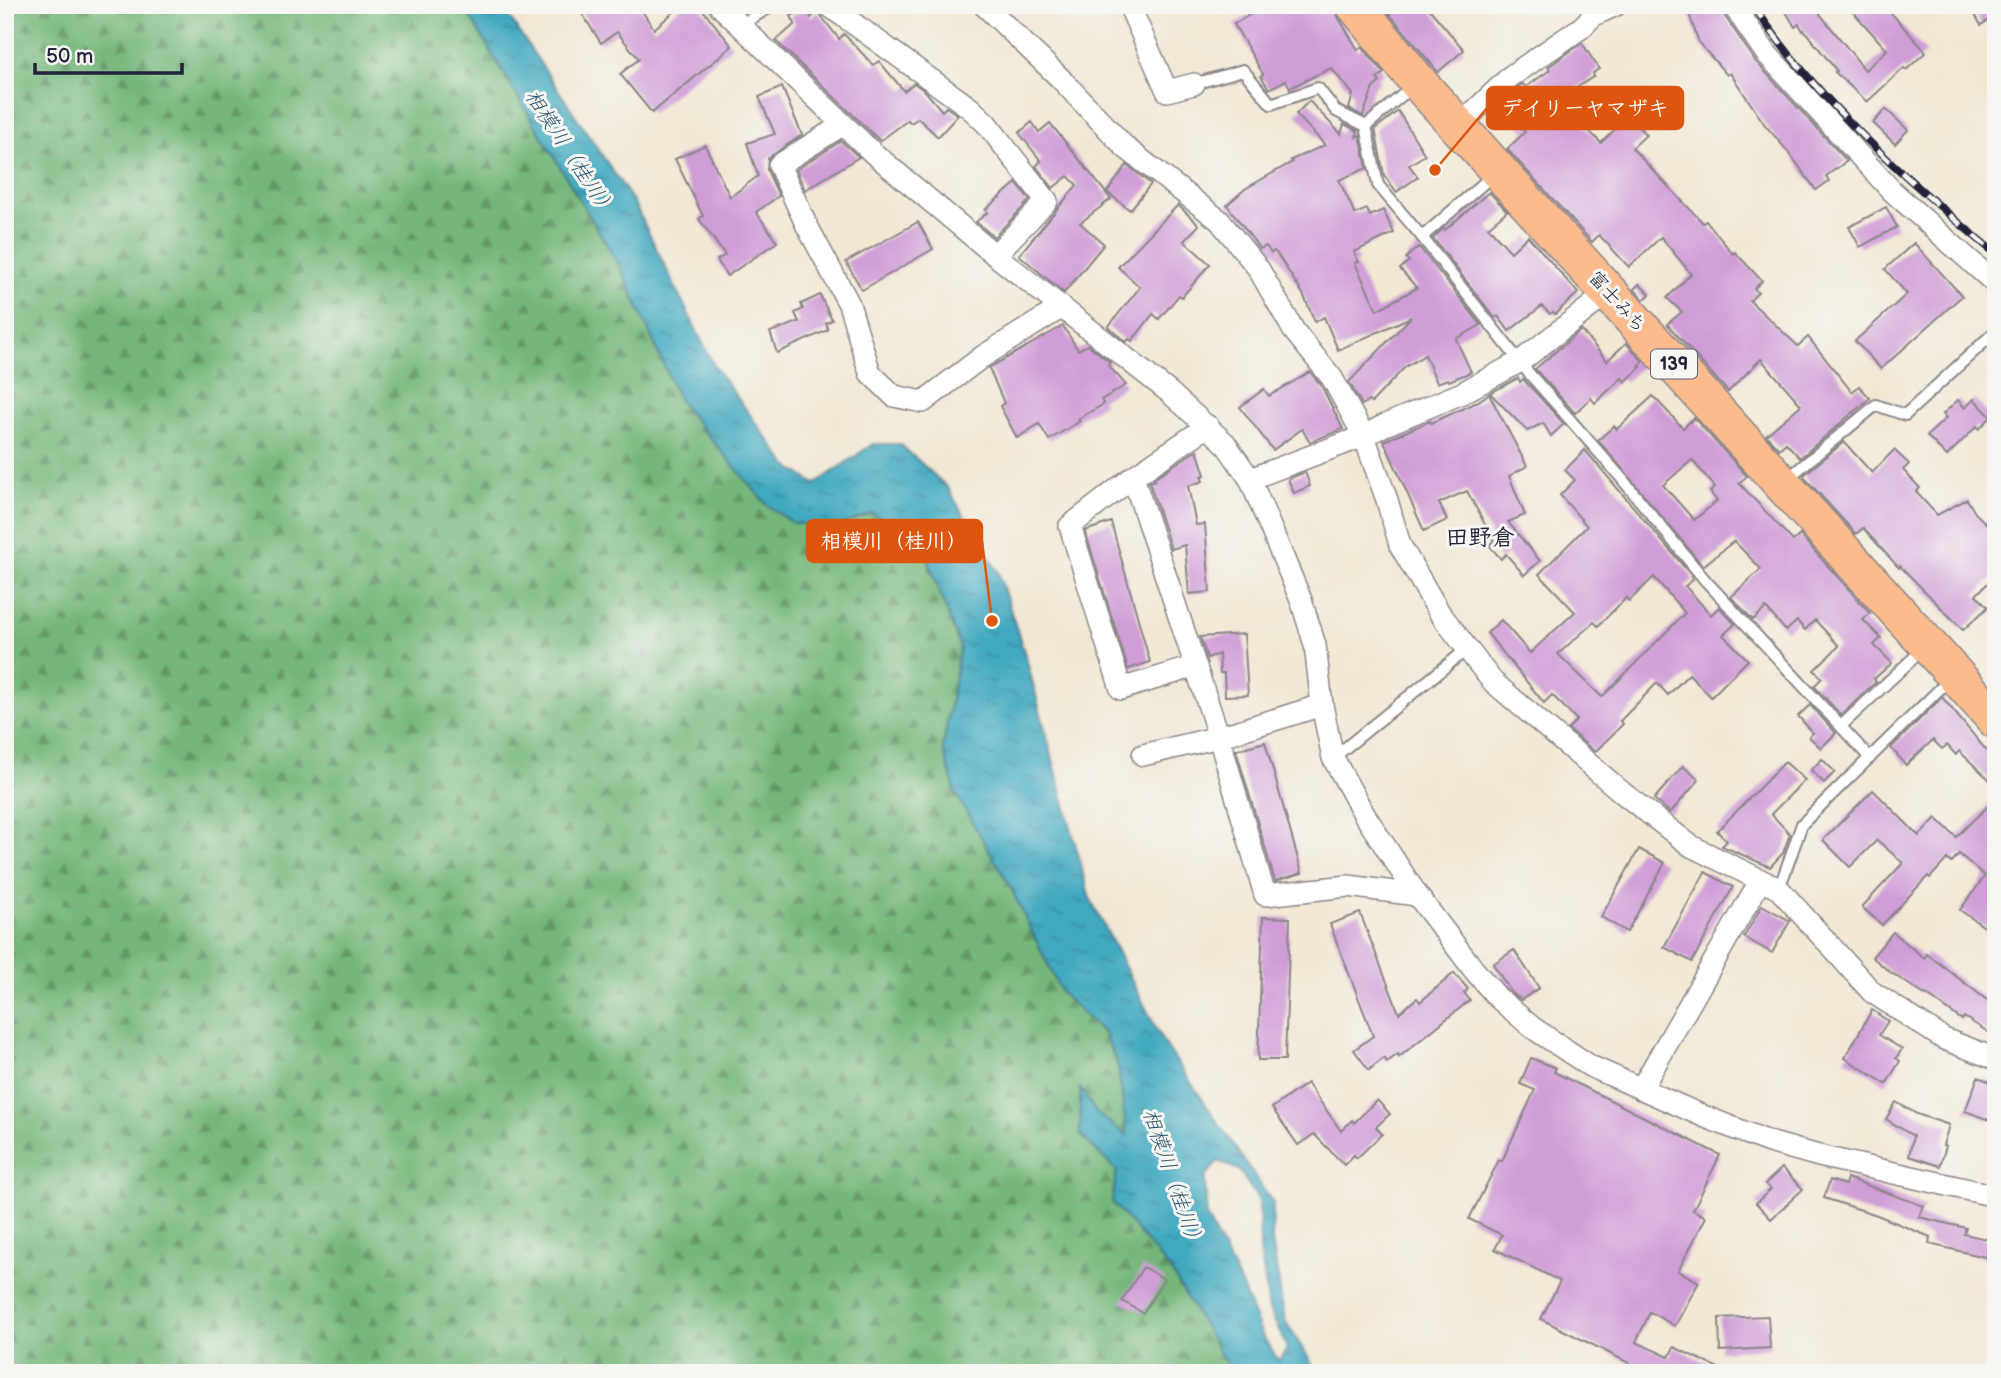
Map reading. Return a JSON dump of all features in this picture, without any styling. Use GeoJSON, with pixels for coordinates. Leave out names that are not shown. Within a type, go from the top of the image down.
{"type":"FeatureCollection","features":[{"type":"Feature","properties":{"kind":"highway","name":"富士みち"},"geometry":{"type":"LineString","coordinates":[[1355,5],[1458,127],[1996,720]]}},
{"type":"Feature","properties":{"kind":"street"},"geometry":{"type":"LineString","coordinates":[[719,5],[842,125],[995,255],[1159,384],[1225,443],[1251,479],[1301,600],[1315,645],[1322,705],[1333,758],[1364,814],[1417,895],[1497,997],[1533,1028],[1590,1066],[1769,1142],[1996,1196]]}},
{"type":"Feature","properties":{"kind":"street"},"geometry":{"type":"LineString","coordinates":[[828,5],[970,108],[986,123],[1047,201],[995,255]]}},
{"type":"Feature","properties":{"kind":"street"},"geometry":{"type":"LineString","coordinates":[[984,5],[1060,78],[1126,148],[1219,219],[1258,268],[1294,331],[1332,378],[1364,436],[1387,500],[1399,545],[1439,612],[1492,681],[1624,794],[1691,846],[1769,885],[1872,992],[1944,1039],[1996,1059]]}},
{"type":"Feature","properties":{"kind":"street"},"geometry":{"type":"LineString","coordinates":[[1129,5],[1167,91],[1194,84]]}},
{"type":"Feature","properties":{"kind":"street"},"geometry":{"type":"LineString","coordinates":[[1458,127],[1511,76],[1581,28],[1591,10],[1616,5]]}},
{"type":"Feature","properties":{"kind":"street"},"geometry":{"type":"LineString","coordinates":[[1733,5],[1766,53],[1891,190],[1996,285]]}},
{"type":"Feature","properties":{"kind":"street"},"geometry":{"type":"LineString","coordinates":[[842,125],[779,164],[806,224],[849,304],[870,373],[894,396],[923,402],[982,357],[1062,307]]}},
{"type":"Feature","properties":{"kind":"street"},"geometry":{"type":"LineString","coordinates":[[1251,479],[1364,436],[1462,393],[1521,361],[1609,292]]}},
{"type":"Feature","properties":{"kind":"street"},"geometry":{"type":"LineString","coordinates":[[1196,666],[1121,689],[1070,526],[1133,477],[1208,426]]}},
{"type":"Feature","properties":{"kind":"street"},"geometry":{"type":"LineString","coordinates":[[1133,477],[1219,737],[1265,895],[1348,886],[1417,895]]}},
{"type":"Feature","properties":{"kind":"street"},"geometry":{"type":"LineString","coordinates":[[1143,755],[1219,737],[1322,705]]}},
{"type":"Feature","properties":{"kind":"street"},"geometry":{"type":"LineString","coordinates":[[1641,1089],[1769,885]]}},
{"type":"Feature","properties":{"kind":"lane"},"geometry":{"type":"LineString","coordinates":[[738,26],[774,5]]}},
{"type":"Feature","properties":{"kind":"lane"},"geometry":{"type":"LineString","coordinates":[[1194,84],[1243,70],[1271,104],[1318,88],[1336,111],[1366,126]]}},
{"type":"Feature","properties":{"kind":"lane"},"geometry":{"type":"LineString","coordinates":[[1366,126],[1418,82]]}},
{"type":"Feature","properties":{"kind":"lane"},"geometry":{"type":"LineString","coordinates":[[1366,126],[1378,184],[1527,371],[1618,474],[1705,580],[1870,758]]}},
{"type":"Feature","properties":{"kind":"lane"},"geometry":{"type":"LineString","coordinates":[[1422,237],[1498,171]]}},
{"type":"Feature","properties":{"kind":"lane"},"geometry":{"type":"LineString","coordinates":[[1781,484],[1876,405],[1905,415],[1996,331]]}},
{"type":"Feature","properties":{"kind":"lane"},"geometry":{"type":"LineString","coordinates":[[1840,726],[1927,645]]}},
{"type":"Feature","properties":{"kind":"lane"},"geometry":{"type":"LineString","coordinates":[[1333,758],[1467,649]]}},
{"type":"Feature","properties":{"kind":"lane"},"geometry":{"type":"LineString","coordinates":[[1769,885],[1802,824],[1954,675]]}},
{"type":"Feature","properties":{"kind":"green space"},"geometry":{"type":"Polygon","coordinates":[[[5,5],[463,5],[622,270],[680,402],[767,505],[793,523],[836,527],[872,513],[921,541],[960,647],[943,748],[956,794],[1010,886],[1062,994],[1104,1033],[1118,1065],[1128,1136],[1097,1114],[1080,1089],[1080,1134],[1117,1171],[1112,1202],[1169,1268],[1232,1373],[5,1373],[5,5]]]}},
{"type":"Feature","properties":{"kind":"water"},"geometry":{"type":"Polygon","coordinates":[[[463,5],[501,5],[633,201],[714,366],[787,465],[815,484],[873,444],[900,444],[947,487],[998,572],[1027,661],[1089,896],[1162,1040],[1273,1203],[1272,1241],[1285,1321],[1318,1373],[1232,1373],[1169,1268],[1112,1202],[1117,1171],[1080,1134],[1080,1088],[1097,1114],[1127,1135],[1118,1065],[1104,1033],[1062,994],[1010,886],[956,794],[943,748],[960,647],[921,541],[872,513],[836,527],[793,523],[767,505],[680,402],[622,270],[463,5]],[[1218,1161],[1205,1178],[1207,1218],[1238,1278],[1263,1337],[1279,1361],[1287,1348],[1269,1309],[1260,1249],[1259,1201],[1239,1170],[1218,1161]]]}},
{"type":"Feature","properties":{"kind":"building"},"geometry":{"type":"Polygon","coordinates":[[[592,5],[638,5],[654,29],[682,5],[699,5],[732,46],[652,113],[620,74],[639,59],[617,32],[601,43],[581,12],[592,5]]]}},
{"type":"Feature","properties":{"kind":"building"},"geometry":{"type":"Polygon","coordinates":[[[1266,5],[1331,5],[1358,50],[1362,47],[1384,73],[1377,79],[1380,82],[1373,88],[1363,116],[1349,109],[1353,94],[1331,68],[1290,88],[1286,80],[1269,89],[1234,24],[1266,5]]]}},
{"type":"Feature","properties":{"kind":"building"},"geometry":{"type":"Polygon","coordinates":[[[1382,5],[1426,5],[1464,50],[1438,72],[1382,5]]]}},
{"type":"Feature","properties":{"kind":"building"},"geometry":{"type":"Polygon","coordinates":[[[1686,5],[1720,5],[1756,62],[1847,161],[1826,176],[1829,181],[1816,190],[1765,125],[1730,73],[1727,75],[1699,43],[1686,5]]]}},
{"type":"Feature","properties":{"kind":"building"},"geometry":{"type":"Polygon","coordinates":[[[1782,5],[1802,5],[1816,9],[1865,70],[1887,50],[1847,5],[1884,5],[1926,52],[1867,102],[1835,72],[1837,71],[1799,24],[1795,27],[1782,5]]]}},
{"type":"Feature","properties":{"kind":"building"},"geometry":{"type":"Polygon","coordinates":[[[1969,5],[1996,5],[1996,15],[1981,25],[1969,5]]]}},
{"type":"Feature","properties":{"kind":"building"},"geometry":{"type":"Polygon","coordinates":[[[806,9],[811,18],[818,12],[839,39],[844,34],[873,65],[879,61],[904,91],[914,83],[926,92],[942,111],[946,107],[958,115],[938,137],[918,118],[911,123],[908,120],[880,141],[776,41],[795,24],[791,16],[806,9]]]}},
{"type":"Feature","properties":{"kind":"building"},"geometry":{"type":"Polygon","coordinates":[[[1582,43],[1599,69],[1593,73],[1594,76],[1559,100],[1601,143],[1629,116],[1646,135],[1632,148],[1762,281],[1754,289],[1758,292],[1750,301],[1798,346],[1808,337],[1852,392],[1859,386],[1870,398],[1800,458],[1786,443],[1779,449],[1766,435],[1801,405],[1761,359],[1728,392],[1667,324],[1682,312],[1667,298],[1691,274],[1661,237],[1629,267],[1599,235],[1592,242],[1507,149],[1525,132],[1499,106],[1519,86],[1523,84],[1526,87],[1550,70],[1548,67],[1582,43]]]}},
{"type":"Feature","properties":{"kind":"building"},"geometry":{"type":"Polygon","coordinates":[[[782,87],[802,135],[768,158],[767,170],[779,196],[756,212],[777,242],[727,276],[717,260],[725,255],[699,219],[703,216],[675,159],[705,145],[730,197],[758,176],[747,143],[775,134],[759,97],[782,87]]]}},
{"type":"Feature","properties":{"kind":"building"},"geometry":{"type":"Polygon","coordinates":[[[1309,101],[1341,134],[1344,124],[1358,131],[1356,137],[1360,135],[1367,168],[1339,180],[1355,214],[1367,209],[1370,216],[1383,210],[1394,233],[1354,252],[1359,262],[1355,263],[1377,310],[1417,288],[1400,269],[1409,261],[1406,258],[1420,248],[1481,325],[1456,339],[1471,372],[1437,383],[1425,355],[1405,367],[1371,403],[1369,401],[1362,405],[1349,382],[1411,317],[1338,350],[1324,317],[1315,322],[1303,294],[1277,254],[1274,251],[1271,253],[1266,246],[1260,249],[1227,205],[1245,189],[1292,162],[1291,160],[1325,145],[1296,114],[1309,101]]]}},
{"type":"Feature","properties":{"kind":"building"},"geometry":{"type":"Polygon","coordinates":[[[1886,109],[1908,130],[1895,144],[1873,123],[1886,109]]]}},
{"type":"Feature","properties":{"kind":"building"},"geometry":{"type":"Polygon","coordinates":[[[1398,111],[1425,155],[1409,165],[1418,177],[1396,192],[1384,175],[1375,129],[1398,111]]]}},
{"type":"Feature","properties":{"kind":"building"},"geometry":{"type":"Polygon","coordinates":[[[1032,122],[1039,132],[1050,123],[1111,199],[1080,223],[1104,244],[1064,293],[1019,255],[1077,185],[1068,176],[1053,188],[1036,166],[1041,161],[1019,133],[1032,122]]]}},
{"type":"Feature","properties":{"kind":"building"},"geometry":{"type":"Polygon","coordinates":[[[841,141],[859,157],[805,190],[796,170],[841,141]]]}},
{"type":"Feature","properties":{"kind":"building"},"geometry":{"type":"Polygon","coordinates":[[[1127,165],[1151,184],[1130,210],[1107,192],[1127,165]]]}},
{"type":"Feature","properties":{"kind":"building"},"geometry":{"type":"Polygon","coordinates":[[[1016,183],[1030,200],[994,237],[976,222],[988,212],[985,210],[1016,183]]]}},
{"type":"Feature","properties":{"kind":"building"},"geometry":{"type":"Polygon","coordinates":[[[1489,192],[1507,211],[1488,227],[1511,252],[1528,236],[1578,293],[1555,314],[1550,314],[1542,306],[1509,331],[1498,316],[1495,318],[1433,238],[1489,192]]]}},
{"type":"Feature","properties":{"kind":"building"},"geometry":{"type":"Polygon","coordinates":[[[1178,205],[1199,225],[1184,241],[1210,264],[1159,319],[1153,314],[1132,341],[1129,339],[1126,342],[1108,327],[1140,287],[1118,267],[1178,205]]]}},
{"type":"Feature","properties":{"kind":"building"},"geometry":{"type":"Polygon","coordinates":[[[1886,207],[1897,227],[1860,247],[1849,227],[1886,207]]]}},
{"type":"Feature","properties":{"kind":"building"},"geometry":{"type":"Polygon","coordinates":[[[918,222],[933,249],[862,290],[846,262],[918,222]]]}},
{"type":"Feature","properties":{"kind":"building"},"geometry":{"type":"Polygon","coordinates":[[[1914,243],[1962,296],[1881,369],[1855,341],[1907,294],[1885,269],[1914,243]]]}},
{"type":"Feature","properties":{"kind":"building"},"geometry":{"type":"Polygon","coordinates":[[[1639,284],[1650,294],[1644,300],[1634,289],[1639,284]]]}},
{"type":"Feature","properties":{"kind":"building"},"geometry":{"type":"Polygon","coordinates":[[[820,295],[832,320],[826,323],[828,330],[777,353],[770,332],[799,322],[795,313],[803,309],[801,304],[820,295]]]}},
{"type":"Feature","properties":{"kind":"building"},"geometry":{"type":"Polygon","coordinates":[[[1063,326],[1078,350],[1088,345],[1110,362],[1108,365],[1126,385],[1101,400],[1104,404],[1049,440],[1039,424],[1017,438],[1000,406],[1004,403],[989,368],[1063,326]]]}},
{"type":"Feature","properties":{"kind":"building"},"geometry":{"type":"Polygon","coordinates":[[[1581,330],[1607,361],[1626,343],[1643,361],[1639,365],[1641,367],[1625,382],[1622,378],[1595,403],[1591,398],[1575,413],[1535,369],[1581,330]]]}},
{"type":"Feature","properties":{"kind":"building"},"geometry":{"type":"Polygon","coordinates":[[[1310,372],[1321,385],[1343,429],[1310,442],[1302,429],[1273,450],[1240,407],[1264,389],[1269,396],[1310,372]]]}},
{"type":"Feature","properties":{"kind":"building"},"geometry":{"type":"Polygon","coordinates":[[[1518,378],[1520,382],[1523,379],[1564,424],[1551,436],[1543,423],[1527,431],[1490,393],[1518,378]]]}},
{"type":"Feature","properties":{"kind":"building"},"geometry":{"type":"Polygon","coordinates":[[[1489,394],[1527,466],[1509,476],[1525,515],[1508,522],[1540,561],[1524,575],[1506,554],[1501,559],[1489,545],[1494,541],[1467,491],[1439,503],[1447,520],[1424,531],[1384,441],[1430,421],[1431,423],[1489,394]]]}},
{"type":"Feature","properties":{"kind":"building"},"geometry":{"type":"Polygon","coordinates":[[[1653,396],[1683,428],[1694,418],[1747,476],[1739,483],[1793,541],[1800,535],[1870,613],[1863,620],[1881,638],[1874,645],[1892,663],[1841,715],[1814,686],[1822,678],[1814,670],[1839,646],[1815,620],[1805,630],[1797,621],[1786,631],[1766,608],[1753,620],[1731,597],[1761,569],[1734,541],[1703,566],[1598,440],[1614,426],[1617,429],[1653,396]],[[1692,460],[1663,485],[1694,520],[1717,501],[1710,492],[1715,487],[1692,460]]]}},
{"type":"Feature","properties":{"kind":"building"},"geometry":{"type":"Polygon","coordinates":[[[1974,399],[1991,417],[1979,429],[1977,426],[1947,456],[1927,436],[1946,418],[1943,414],[1958,400],[1965,408],[1974,399]]]}},
{"type":"Feature","properties":{"kind":"building"},"geometry":{"type":"Polygon","coordinates":[[[1844,442],[1872,473],[1894,450],[1909,464],[1903,470],[1920,488],[1916,492],[1937,515],[1967,499],[1975,513],[1996,533],[1996,575],[1976,595],[1988,607],[1963,630],[1900,566],[1899,568],[1863,528],[1856,534],[1805,478],[1804,475],[1844,442]]]}},
{"type":"Feature","properties":{"kind":"building"},"geometry":{"type":"Polygon","coordinates":[[[1197,450],[1205,475],[1201,476],[1203,481],[1188,486],[1196,525],[1205,524],[1210,592],[1189,594],[1185,545],[1171,549],[1149,482],[1197,450]]]}},
{"type":"Feature","properties":{"kind":"building"},"geometry":{"type":"Polygon","coordinates":[[[1585,450],[1691,575],[1693,580],[1685,586],[1711,615],[1719,607],[1735,624],[1723,635],[1748,660],[1711,697],[1689,674],[1668,695],[1657,683],[1620,721],[1623,724],[1595,752],[1568,729],[1577,720],[1552,695],[1544,703],[1487,633],[1501,620],[1530,653],[1575,612],[1539,574],[1587,526],[1560,495],[1575,480],[1565,470],[1585,450]],[[1654,577],[1629,601],[1626,598],[1598,626],[1594,622],[1558,654],[1602,697],[1685,613],[1654,577]]]}},
{"type":"Feature","properties":{"kind":"building"},"geometry":{"type":"Polygon","coordinates":[[[1305,472],[1310,486],[1294,493],[1288,479],[1305,472]]]}},
{"type":"Feature","properties":{"kind":"building"},"geometry":{"type":"Polygon","coordinates":[[[1111,522],[1150,662],[1128,669],[1085,531],[1111,522]]]}},
{"type":"Feature","properties":{"kind":"building"},"geometry":{"type":"Polygon","coordinates":[[[1244,634],[1248,695],[1225,696],[1224,673],[1220,673],[1219,654],[1207,658],[1200,637],[1244,634]]]}},
{"type":"Feature","properties":{"kind":"building"},"geometry":{"type":"Polygon","coordinates":[[[1942,697],[1996,762],[1996,786],[1959,751],[1956,755],[1947,745],[1942,749],[1933,740],[1906,765],[1891,748],[1942,697]]]}},
{"type":"Feature","properties":{"kind":"building"},"geometry":{"type":"Polygon","coordinates":[[[1810,705],[1836,733],[1821,748],[1809,737],[1813,733],[1798,716],[1810,705]]]}},
{"type":"Feature","properties":{"kind":"building"},"geometry":{"type":"Polygon","coordinates":[[[1265,742],[1302,873],[1275,881],[1236,750],[1265,742]]]}},
{"type":"Feature","properties":{"kind":"building"},"geometry":{"type":"Polygon","coordinates":[[[1822,759],[1835,772],[1824,783],[1811,770],[1822,759]]]}},
{"type":"Feature","properties":{"kind":"building"},"geometry":{"type":"Polygon","coordinates":[[[1785,762],[1805,780],[1771,814],[1790,834],[1783,853],[1770,867],[1722,846],[1727,841],[1717,831],[1785,762]]]}},
{"type":"Feature","properties":{"kind":"building"},"geometry":{"type":"Polygon","coordinates":[[[1683,766],[1699,780],[1670,813],[1654,799],[1683,766]]]}},
{"type":"Feature","properties":{"kind":"building"},"geometry":{"type":"Polygon","coordinates":[[[1873,790],[1919,836],[1936,818],[1956,837],[1996,798],[1996,935],[1960,910],[1985,876],[1959,854],[1951,863],[1947,859],[1930,878],[1928,876],[1882,925],[1862,907],[1903,863],[1877,840],[1850,867],[1823,840],[1873,790]]]}},
{"type":"Feature","properties":{"kind":"building"},"geometry":{"type":"Polygon","coordinates":[[[1639,849],[1665,863],[1627,932],[1601,917],[1639,849]]]}},
{"type":"Feature","properties":{"kind":"building"},"geometry":{"type":"Polygon","coordinates":[[[1705,872],[1733,887],[1692,962],[1664,947],[1705,872]]]}},
{"type":"Feature","properties":{"kind":"building"},"geometry":{"type":"Polygon","coordinates":[[[1762,905],[1790,921],[1772,953],[1744,937],[1762,905]]]}},
{"type":"Feature","properties":{"kind":"building"},"geometry":{"type":"Polygon","coordinates":[[[1360,913],[1399,1013],[1417,998],[1420,1002],[1454,973],[1468,989],[1464,993],[1470,1000],[1399,1057],[1398,1054],[1387,1062],[1384,1058],[1369,1070],[1354,1050],[1373,1036],[1330,924],[1360,913]]]}},
{"type":"Feature","properties":{"kind":"building"},"geometry":{"type":"Polygon","coordinates":[[[1263,917],[1290,918],[1285,1060],[1258,1060],[1263,917]]]}},
{"type":"Feature","properties":{"kind":"building"},"geometry":{"type":"Polygon","coordinates":[[[1893,932],[1924,958],[1927,954],[1996,1007],[1996,1037],[1964,1017],[1962,1020],[1872,957],[1893,932]]]}},
{"type":"Feature","properties":{"kind":"building"},"geometry":{"type":"Polygon","coordinates":[[[1514,950],[1539,988],[1521,1000],[1511,992],[1493,964],[1514,950]]]}},
{"type":"Feature","properties":{"kind":"building"},"geometry":{"type":"Polygon","coordinates":[[[1872,1010],[1888,1021],[1879,1035],[1902,1049],[1896,1058],[1900,1061],[1886,1084],[1845,1058],[1872,1010]]]}},
{"type":"Feature","properties":{"kind":"building"},"geometry":{"type":"Polygon","coordinates":[[[1531,1058],[1556,1068],[1554,1072],[1720,1155],[1693,1210],[1706,1217],[1678,1271],[1699,1282],[1675,1326],[1650,1312],[1636,1342],[1669,1357],[1674,1347],[1729,1373],[1630,1373],[1633,1365],[1541,1319],[1560,1281],[1495,1249],[1502,1235],[1469,1219],[1499,1160],[1502,1161],[1535,1090],[1520,1084],[1531,1058]]]}},
{"type":"Feature","properties":{"kind":"building"},"geometry":{"type":"Polygon","coordinates":[[[1978,1077],[1996,1084],[1996,1103],[1989,1120],[1965,1111],[1978,1077]]]}},
{"type":"Feature","properties":{"kind":"building"},"geometry":{"type":"Polygon","coordinates":[[[1307,1083],[1341,1131],[1352,1120],[1354,1123],[1377,1100],[1390,1114],[1376,1127],[1382,1134],[1357,1158],[1354,1155],[1344,1165],[1314,1134],[1298,1145],[1272,1108],[1307,1083]]]}},
{"type":"Feature","properties":{"kind":"building"},"geometry":{"type":"Polygon","coordinates":[[[1896,1102],[1917,1114],[1949,1125],[1940,1166],[1909,1156],[1913,1136],[1886,1119],[1896,1102]]]}},
{"type":"Feature","properties":{"kind":"building"},"geometry":{"type":"Polygon","coordinates":[[[1782,1168],[1803,1189],[1771,1219],[1756,1203],[1771,1189],[1765,1184],[1782,1168]]]}},
{"type":"Feature","properties":{"kind":"building"},"geometry":{"type":"Polygon","coordinates":[[[1847,1178],[1924,1206],[1919,1217],[1966,1228],[1964,1234],[1996,1241],[1994,1259],[1929,1244],[1930,1237],[1877,1215],[1824,1198],[1830,1180],[1845,1185],[1847,1178]]]}},
{"type":"Feature","properties":{"kind":"building"},"geometry":{"type":"Polygon","coordinates":[[[1143,1267],[1164,1279],[1143,1313],[1122,1301],[1143,1267]]]}},
{"type":"Feature","properties":{"kind":"building"},"geometry":{"type":"Polygon","coordinates":[[[1768,1316],[1770,1348],[1720,1351],[1719,1318],[1768,1316]]]}},
{"type":"Feature","properties":{"kind":"railway"},"geometry":{"type":"LineString","coordinates":[[1753,5],[1805,74],[1865,138],[1996,254]]}},
{"type":"Feature","properties":{"kind":"place","name":"デイリーヤマザキ"},"geometry":{"type":"Point","coordinates":[1435,170]}},
{"type":"Feature","properties":{"kind":"place","name":"相模川（桂川）"},"geometry":{"type":"Point","coordinates":[992,621]}},
{"type":"Feature","properties":{"kind":"district","name":"田野倉"},"geometry":{"type":"Point","coordinates":[1480,538]}}]}
